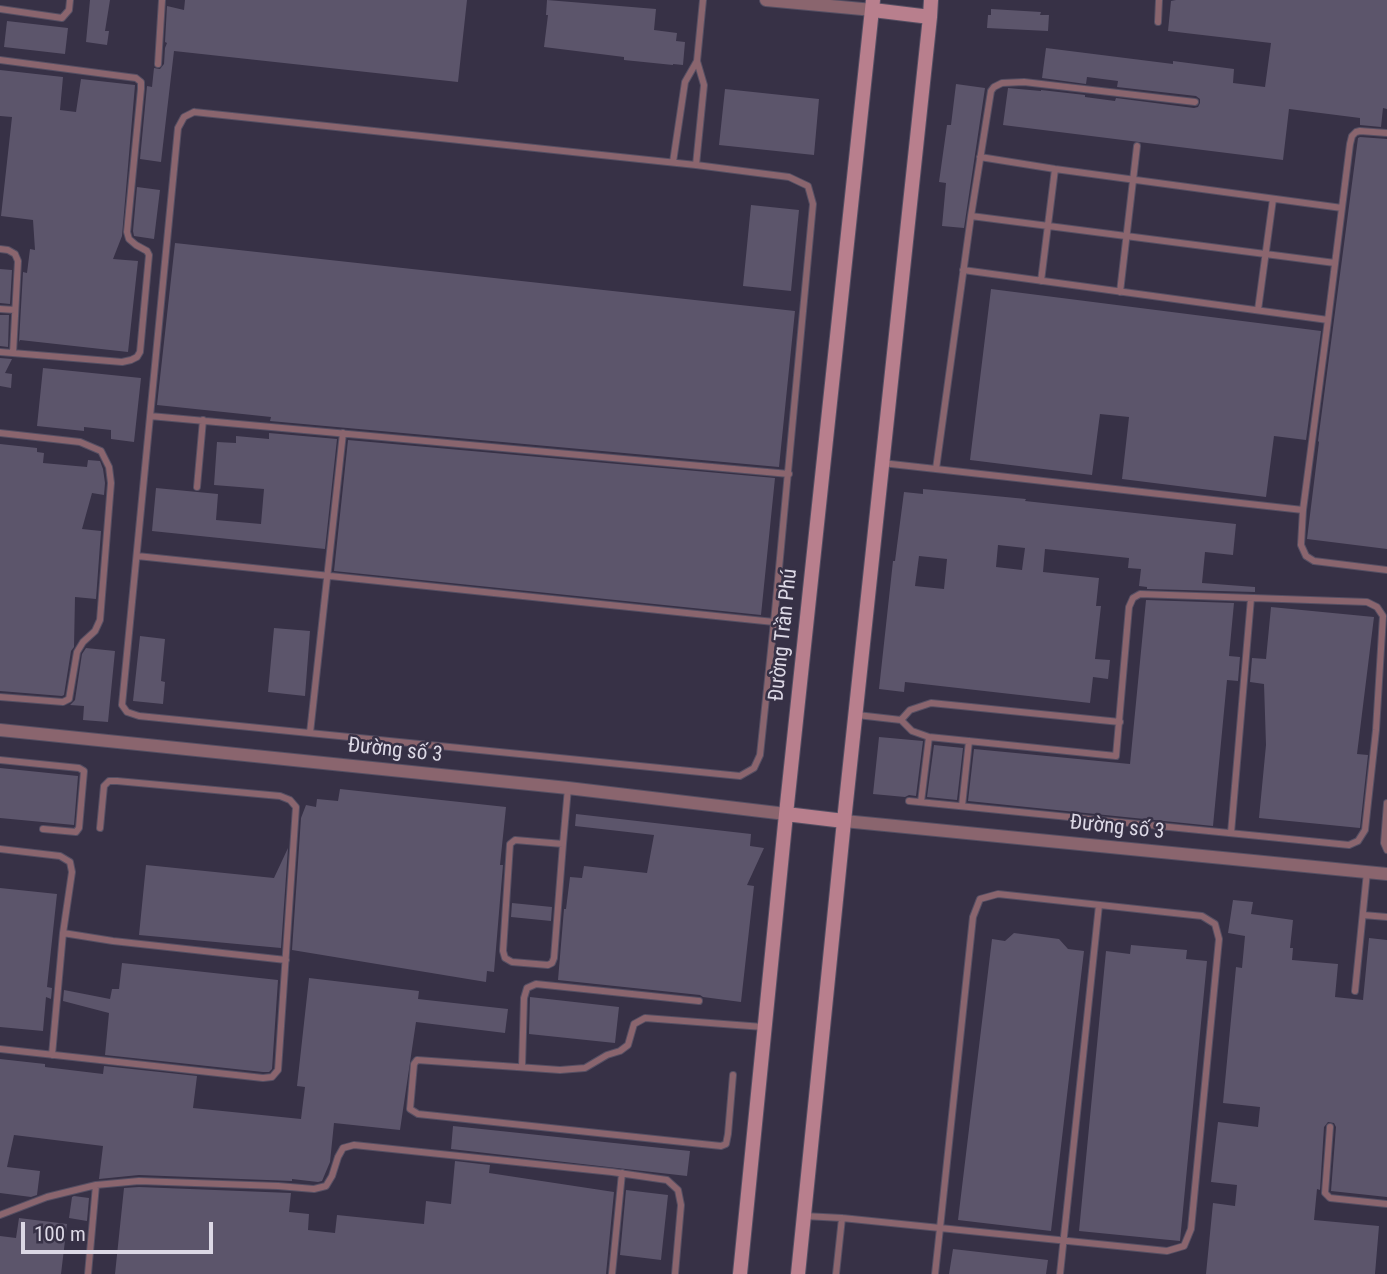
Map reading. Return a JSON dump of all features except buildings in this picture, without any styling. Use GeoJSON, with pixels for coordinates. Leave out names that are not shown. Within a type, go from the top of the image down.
{"type":"FeatureCollection","features":[{"type":"Feature","properties":{"kind":"main road"},"geometry":{"type":"LineString","coordinates":[[798,1274],[931,0]]}},
{"type":"Feature","properties":{"kind":"main road"},"geometry":{"type":"LineString","coordinates":[[873,5],[930,17]]}},
{"type":"Feature","properties":{"kind":"main road","name":"Đường Trần Phú"},"geometry":{"type":"LineString","coordinates":[[740,1274],[786,814],[873,5]]}},
{"type":"Feature","properties":{"kind":"main road"},"geometry":{"type":"LineString","coordinates":[[786,814],[844,821]]}},
{"type":"Feature","properties":{"kind":"street"},"geometry":{"type":"LineString","coordinates":[[766,0],[873,5]]}},
{"type":"Feature","properties":{"kind":"street","name":"Đường số 3"},"geometry":{"type":"LineString","coordinates":[[0,730],[568,788],[786,814]]}},
{"type":"Feature","properties":{"kind":"street","name":"Đường số 3"},"geometry":{"type":"LineString","coordinates":[[844,821],[1387,874]]}},
{"type":"Feature","properties":{"kind":"lane"},"geometry":{"type":"LineString","coordinates":[[0,9],[62,18],[69,10],[70,0]]}},
{"type":"Feature","properties":{"kind":"lane"},"geometry":{"type":"LineString","coordinates":[[158,64],[162,0]]}},
{"type":"Feature","properties":{"kind":"lane"},"geometry":{"type":"LineString","coordinates":[[696,165],[704,85],[697,61],[703,0]]}},
{"type":"Feature","properties":{"kind":"lane"},"geometry":{"type":"LineString","coordinates":[[1158,22],[1159,0]]}},
{"type":"Feature","properties":{"kind":"lane"},"geometry":{"type":"LineString","coordinates":[[0,60],[136,78],[141,82],[127,232],[129,239],[149,255],[140,352],[137,357],[121,362],[0,352]]}},
{"type":"Feature","properties":{"kind":"lane"},"geometry":{"type":"LineString","coordinates":[[673,162],[685,82],[697,61]]}},
{"type":"Feature","properties":{"kind":"lane"},"geometry":{"type":"LineString","coordinates":[[936,469],[990,92],[1002,83],[1024,82],[1195,102]]}},
{"type":"Feature","properties":{"kind":"lane"},"geometry":{"type":"LineString","coordinates":[[194,112],[696,165],[789,177],[807,186],[813,204],[774,622],[760,755],[754,768],[740,776],[139,716],[127,712],[122,705],[178,128],[184,117],[194,112]]}},
{"type":"Feature","properties":{"kind":"lane"},"geometry":{"type":"LineString","coordinates":[[1387,133],[1356,132],[1349,144],[1303,510],[1301,545],[1306,556],[1314,561],[1387,570]]}},
{"type":"Feature","properties":{"kind":"lane"},"geometry":{"type":"LineString","coordinates":[[1120,292],[1137,146]]}},
{"type":"Feature","properties":{"kind":"lane"},"geometry":{"type":"LineString","coordinates":[[980,157],[1342,208]]}},
{"type":"Feature","properties":{"kind":"lane"},"geometry":{"type":"LineString","coordinates":[[1041,281],[1055,169]]}},
{"type":"Feature","properties":{"kind":"lane"},"geometry":{"type":"LineString","coordinates":[[1258,310],[1273,199]]}},
{"type":"Feature","properties":{"kind":"lane"},"geometry":{"type":"LineString","coordinates":[[971,216],[1335,262]]}},
{"type":"Feature","properties":{"kind":"lane"},"geometry":{"type":"LineString","coordinates":[[0,249],[15,254],[18,261],[13,353]]}},
{"type":"Feature","properties":{"kind":"lane"},"geometry":{"type":"LineString","coordinates":[[963,270],[1328,320]]}},
{"type":"Feature","properties":{"kind":"lane"},"geometry":{"type":"LineString","coordinates":[[0,309],[15,310]]}},
{"type":"Feature","properties":{"kind":"lane"},"geometry":{"type":"LineString","coordinates":[[150,416],[789,474]]}},
{"type":"Feature","properties":{"kind":"lane"},"geometry":{"type":"LineString","coordinates":[[197,488],[203,420]]}},
{"type":"Feature","properties":{"kind":"lane"},"geometry":{"type":"LineString","coordinates":[[0,433],[80,442],[101,451],[109,467],[111,483],[100,620],[95,631],[77,652],[69,699],[63,702],[0,697]]}},
{"type":"Feature","properties":{"kind":"lane"},"geometry":{"type":"LineString","coordinates":[[310,733],[343,433]]}},
{"type":"Feature","properties":{"kind":"lane"},"geometry":{"type":"LineString","coordinates":[[882,463],[1303,510]]}},
{"type":"Feature","properties":{"kind":"lane"},"geometry":{"type":"LineString","coordinates":[[137,556],[774,622]]}},
{"type":"Feature","properties":{"kind":"lane"},"geometry":{"type":"LineString","coordinates":[[855,715],[901,720],[912,731],[929,737],[1116,756],[1129,607],[1133,598],[1140,594],[1367,602],[1377,607],[1383,616],[1376,730],[1365,830],[1359,841],[1349,845],[909,801]]}},
{"type":"Feature","properties":{"kind":"lane"},"geometry":{"type":"LineString","coordinates":[[1231,833],[1251,598]]}},
{"type":"Feature","properties":{"kind":"lane"},"geometry":{"type":"LineString","coordinates":[[901,720],[910,710],[930,703],[1120,722]]}},
{"type":"Feature","properties":{"kind":"lane"},"geometry":{"type":"LineString","coordinates":[[922,802],[929,737]]}},
{"type":"Feature","properties":{"kind":"lane"},"geometry":{"type":"LineString","coordinates":[[962,806],[970,741]]}},
{"type":"Feature","properties":{"kind":"lane"},"geometry":{"type":"LineString","coordinates":[[0,760],[79,768],[84,771],[79,828],[76,832],[43,829]]}},
{"type":"Feature","properties":{"kind":"lane"},"geometry":{"type":"LineString","coordinates":[[0,1049],[263,1078],[272,1077],[278,1070],[296,807],[290,800],[280,796],[109,781],[104,786],[100,828]]}},
{"type":"Feature","properties":{"kind":"lane"},"geometry":{"type":"LineString","coordinates":[[564,844],[516,840],[510,844],[503,951],[505,958],[512,962],[548,965],[554,958],[564,844],[568,788]]}},
{"type":"Feature","properties":{"kind":"lane"},"geometry":{"type":"LineString","coordinates":[[1387,803],[1384,843],[1387,850]]}},
{"type":"Feature","properties":{"kind":"lane"},"geometry":{"type":"LineString","coordinates":[[0,849],[60,856],[70,862],[72,872],[63,933],[52,1055]]}},
{"type":"Feature","properties":{"kind":"lane"},"geometry":{"type":"LineString","coordinates":[[1355,991],[1367,872]]}},
{"type":"Feature","properties":{"kind":"lane"},"geometry":{"type":"LineString","coordinates":[[804,1216],[842,1218],[940,1228],[1063,1241],[1167,1251],[1184,1246],[1191,1228],[1219,939],[1215,924],[1202,916],[998,894],[980,899],[973,917],[940,1228],[935,1274]]}},
{"type":"Feature","properties":{"kind":"lane"},"geometry":{"type":"LineString","coordinates":[[1060,1274],[1099,905]]}},
{"type":"Feature","properties":{"kind":"lane"},"geometry":{"type":"LineString","coordinates":[[1363,915],[1387,917]]}},
{"type":"Feature","properties":{"kind":"lane"},"geometry":{"type":"LineString","coordinates":[[63,933],[286,960]]}},
{"type":"Feature","properties":{"kind":"lane"},"geometry":{"type":"LineString","coordinates":[[522,1067],[524,998],[527,988],[536,984],[699,1001]]}},
{"type":"Feature","properties":{"kind":"lane"},"geometry":{"type":"LineString","coordinates":[[733,1075],[728,1134],[726,1144],[721,1146],[418,1114],[410,1109],[414,1064],[417,1060],[560,1070],[585,1068],[628,1045],[634,1024],[645,1018],[765,1027]]}},
{"type":"Feature","properties":{"kind":"lane"},"geometry":{"type":"LineString","coordinates":[[1330,1127],[1325,1193],[1330,1198],[1387,1204]]}},
{"type":"Feature","properties":{"kind":"lane"},"geometry":{"type":"LineString","coordinates":[[0,1215],[47,1197],[96,1185],[139,1181],[314,1189],[326,1186],[343,1147],[354,1145],[667,1180],[678,1190],[681,1205],[675,1274]]}},
{"type":"Feature","properties":{"kind":"lane"},"geometry":{"type":"LineString","coordinates":[[612,1274],[622,1173]]}},
{"type":"Feature","properties":{"kind":"lane"},"geometry":{"type":"LineString","coordinates":[[88,1274],[96,1185]]}},
{"type":"Feature","properties":{"kind":"lane"},"geometry":{"type":"LineString","coordinates":[[836,1274],[842,1218]]}}]}
